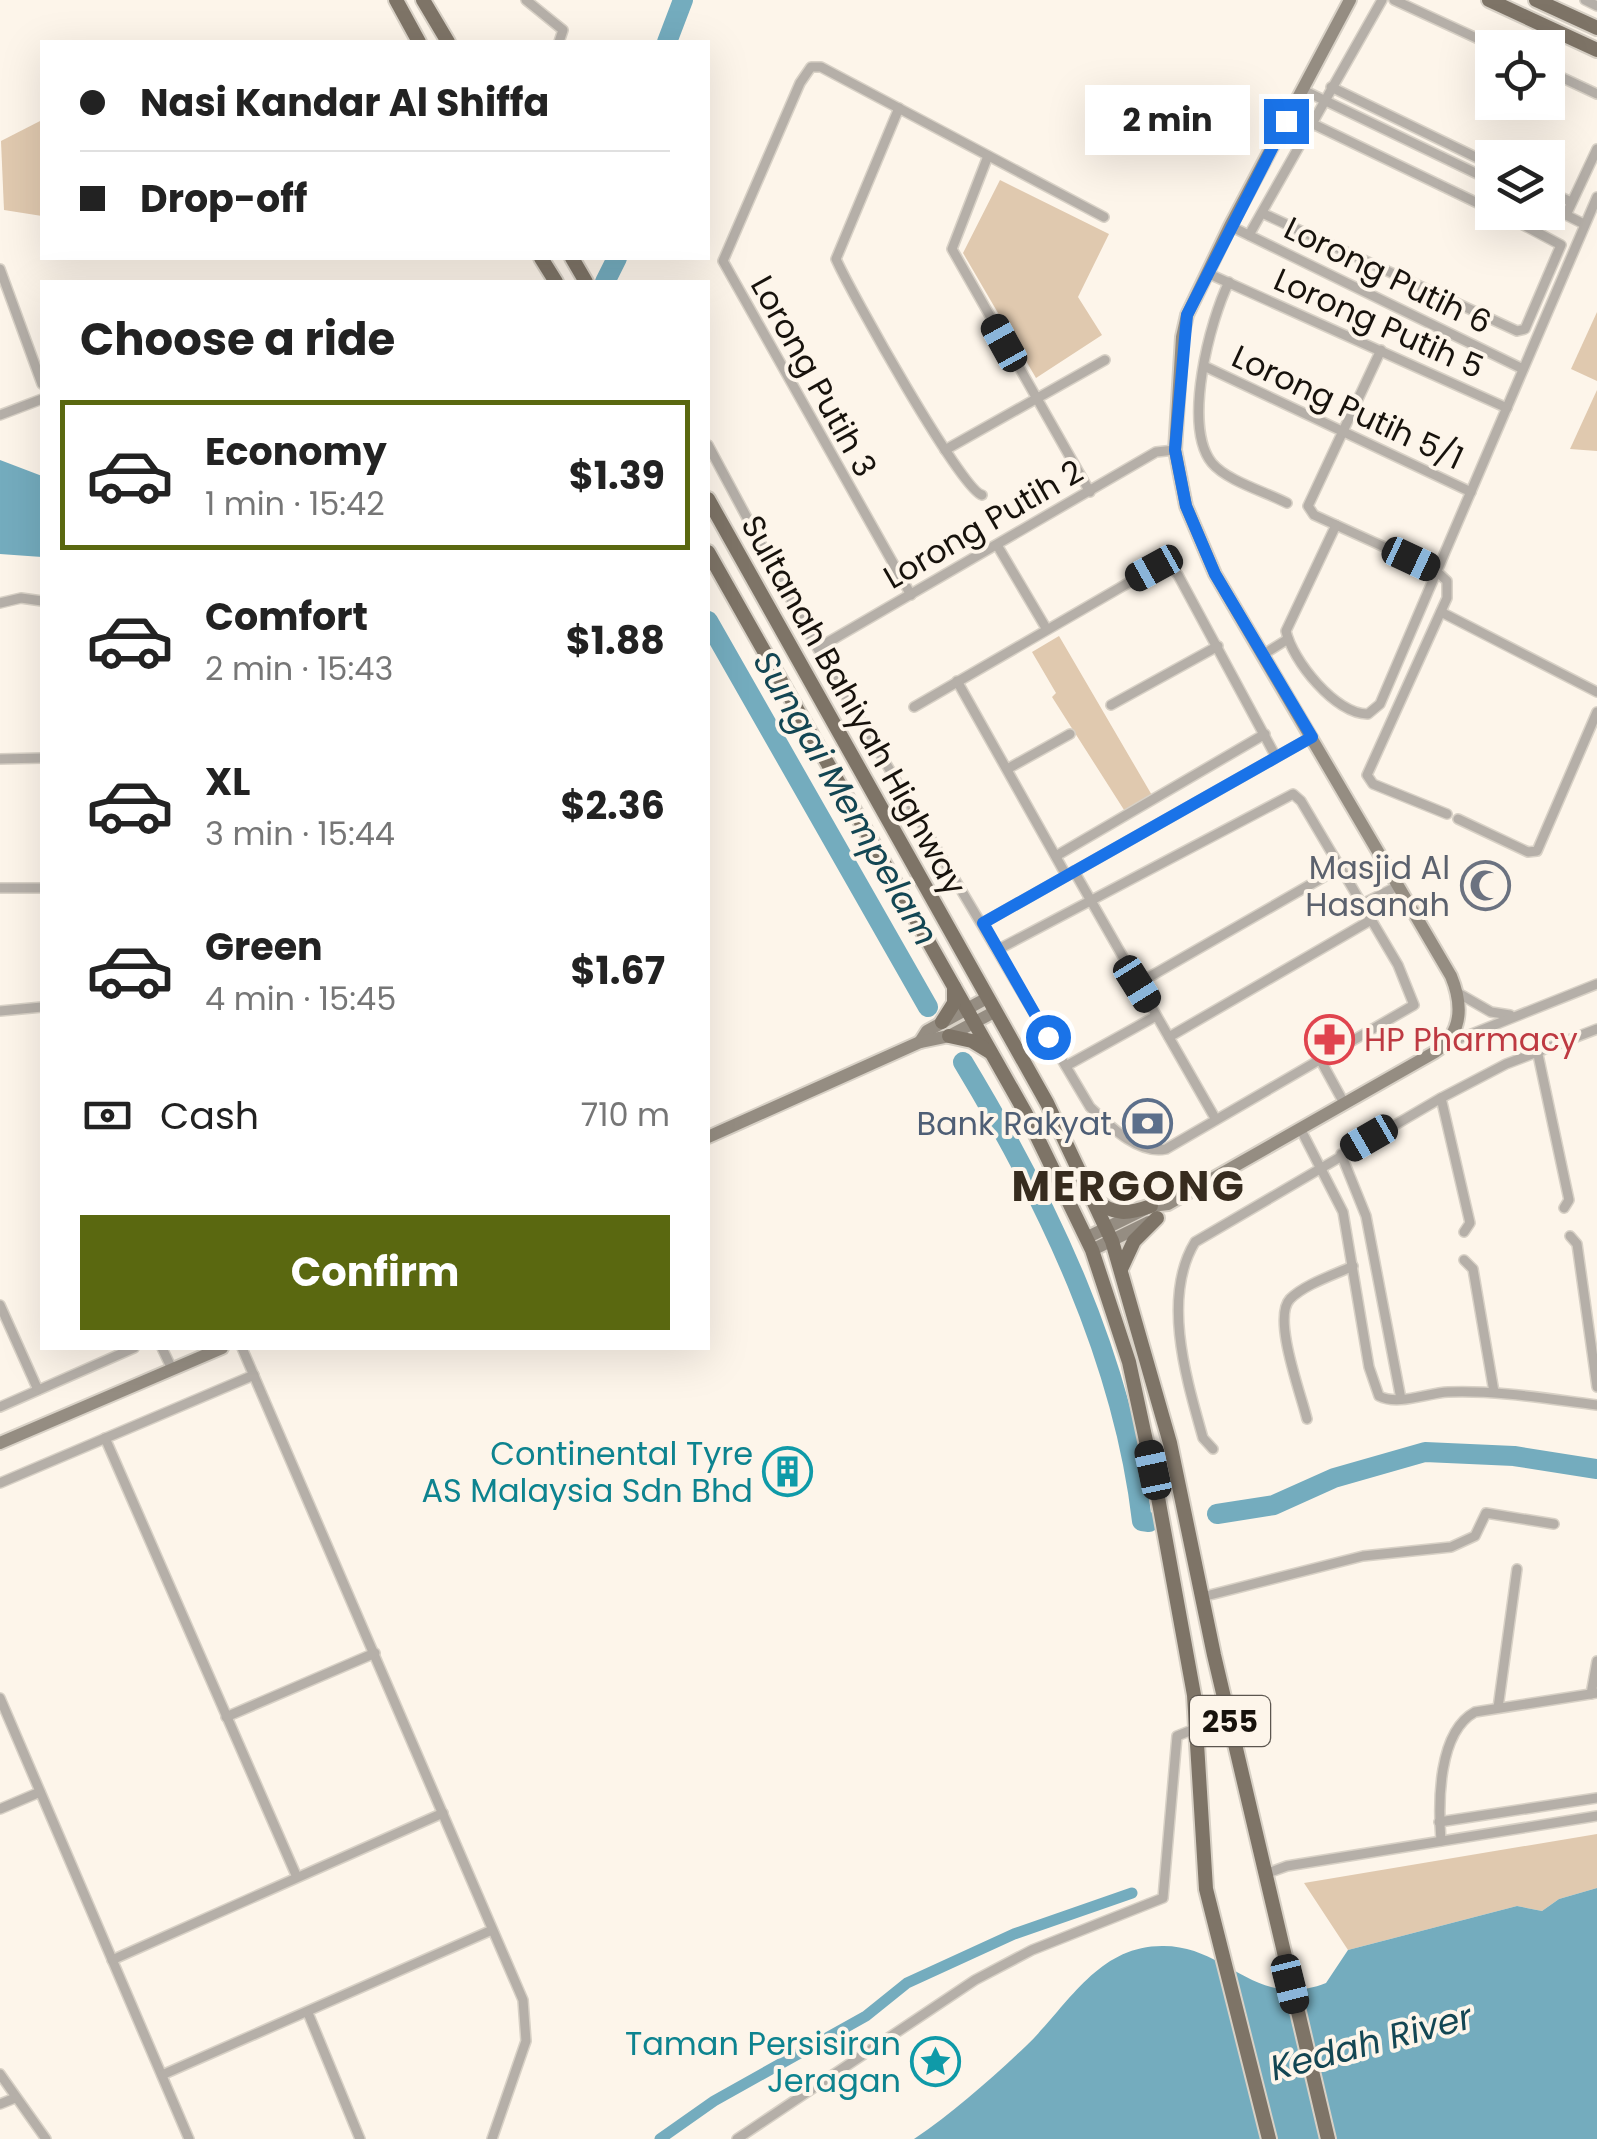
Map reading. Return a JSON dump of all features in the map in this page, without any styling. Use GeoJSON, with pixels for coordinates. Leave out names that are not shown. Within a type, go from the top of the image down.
{"type":"FeatureCollection","features":[{"type":"Feature","properties":{"kind":"main road"},"geometry":{"type":"LineString","coordinates":[[396,0],[418,40]]}},
{"type":"Feature","properties":{"kind":"main road"},"geometry":{"type":"LineString","coordinates":[[424,0],[447,40]]}},
{"type":"Feature","properties":{"kind":"main road"},"geometry":{"type":"LineString","coordinates":[[1490,0],[1597,50]]}},
{"type":"Feature","properties":{"kind":"main road"},"geometry":{"type":"LineString","coordinates":[[1536,0],[1597,28]]}},
{"type":"Feature","properties":{"kind":"main road","name":"Sultanah Bahiyah Highway"},"geometry":{"type":"LineString","coordinates":[[710,503],[1094,1198],[1122,1269],[1181,1488],[1202,1597]]}},
{"type":"Feature","properties":{"kind":"main road","name":"Sultanah Bahiyah Highway"},"geometry":{"type":"LineString","coordinates":[[710,556],[994,1056],[1089,1244],[1128,1362],[1157,1492],[1197,1728]]}},
{"type":"Feature","properties":{"kind":"main road"},"geometry":{"type":"LineString","coordinates":[[726,585],[750,572]]}},
{"type":"Feature","properties":{"kind":"main road"},"geometry":{"type":"LineString","coordinates":[[952,980],[954,1004],[946,1029],[994,1056]]}},
{"type":"Feature","properties":{"kind":"main road"},"geometry":{"type":"LineString","coordinates":[[1094,1198],[1115,1212],[1154,1212]]}},
{"type":"Feature","properties":{"kind":"main road"},"geometry":{"type":"LineString","coordinates":[[1122,1269],[1154,1212]]}},
{"type":"Feature","properties":{"kind":"main road","name":"255"},"geometry":{"type":"LineString","coordinates":[[1202,1597],[1328,2139]]}},
{"type":"Feature","properties":{"kind":"main road","name":"255"},"geometry":{"type":"LineString","coordinates":[[1197,1728],[1202,1851],[1212,1916],[1269,2139]]}},
{"type":"Feature","properties":{"kind":"street"},"geometry":{"type":"LineString","coordinates":[[526,0],[563,30],[560,40]]}},
{"type":"Feature","properties":{"kind":"street"},"geometry":{"type":"LineString","coordinates":[[1350,0],[1187,315],[1182,337],[1175,450],[1186,506],[1215,574],[1458,993],[1458,1022],[1448,1043]]}},
{"type":"Feature","properties":{"kind":"street"},"geometry":{"type":"LineString","coordinates":[[1249,235],[1382,0]]}},
{"type":"Feature","properties":{"kind":"street"},"geometry":{"type":"LineString","coordinates":[[1394,0],[1475,37]]}},
{"type":"Feature","properties":{"kind":"street"},"geometry":{"type":"LineString","coordinates":[[1585,0],[1597,6]]}},
{"type":"Feature","properties":{"kind":"street","name":"Lorong Putih 3"},"geometry":{"type":"LineString","coordinates":[[900,108],[820,67],[812,67],[800,82],[724,261],[910,595]]}},
{"type":"Feature","properties":{"kind":"street"},"geometry":{"type":"LineString","coordinates":[[1565,79],[1597,94]]}},
{"type":"Feature","properties":{"kind":"street"},"geometry":{"type":"LineString","coordinates":[[1331,86],[1475,156]]}},
{"type":"Feature","properties":{"kind":"street"},"geometry":{"type":"LineString","coordinates":[[1304,90],[1475,173]]}},
{"type":"Feature","properties":{"kind":"street"},"geometry":{"type":"LineString","coordinates":[[982,495],[972,491],[945,450],[836,259],[900,108],[1104,217]]}},
{"type":"Feature","properties":{"kind":"street"},"geometry":{"type":"LineString","coordinates":[[1311,123],[1475,201]]}},
{"type":"Feature","properties":{"kind":"street"},"geometry":{"type":"LineString","coordinates":[[1584,224],[1566,215],[1597,150]]}},
{"type":"Feature","properties":{"kind":"street"},"geometry":{"type":"LineString","coordinates":[[988,156],[952,248],[1090,492]]}},
{"type":"Feature","properties":{"kind":"street"},"geometry":{"type":"LineString","coordinates":[[1336,525],[1287,625],[1288,639],[1342,704],[1368,714],[1380,704],[1597,198]]}},
{"type":"Feature","properties":{"kind":"street"},"geometry":{"type":"LineString","coordinates":[[1565,199],[1571,202]]}},
{"type":"Feature","properties":{"kind":"street","name":"Lorong Putih 6"},"geometry":{"type":"LineString","coordinates":[[1262,213],[1512,331],[1525,328],[1561,245],[1532,230]]}},
{"type":"Feature","properties":{"kind":"street","name":"Lorong Putih 6"},"geometry":{"type":"LineString","coordinates":[[1230,226],[1523,369]]}},
{"type":"Feature","properties":{"kind":"street"},"geometry":{"type":"LineString","coordinates":[[0,269],[40,379]]}},
{"type":"Feature","properties":{"kind":"street","name":"Lorong Putih 5"},"geometry":{"type":"LineString","coordinates":[[1208,273],[1508,408]]}},
{"type":"Feature","properties":{"kind":"street"},"geometry":{"type":"LineString","coordinates":[[1229,282],[1212,319],[1204,366],[1201,427],[1210,460],[1287,504]]}},
{"type":"Feature","properties":{"kind":"street"},"geometry":{"type":"LineString","coordinates":[[1381,350],[1308,506],[1314,515],[1435,570],[1447,581],[1448,598],[1368,775],[1373,784],[1528,852],[1536,851],[1597,712]]}},
{"type":"Feature","properties":{"kind":"street"},"geometry":{"type":"LineString","coordinates":[[945,450],[1105,360]]}},
{"type":"Feature","properties":{"kind":"street","name":"Lorong Putih 5/1"},"geometry":{"type":"LineString","coordinates":[[1204,366],[1471,492]]}},
{"type":"Feature","properties":{"kind":"street"},"geometry":{"type":"LineString","coordinates":[[0,414],[40,401]]}},
{"type":"Feature","properties":{"kind":"street"},"geometry":{"type":"LineString","coordinates":[[710,450],[818,648],[1066,1066],[1100,1116],[1146,1150],[1155,1151],[1409,1011],[1415,998],[1301,801],[1292,794],[998,950]]}},
{"type":"Feature","properties":{"kind":"street","name":"Lorong Putih 2"},"geometry":{"type":"LineString","coordinates":[[818,648],[1156,452],[1175,450]]}},
{"type":"Feature","properties":{"kind":"street"},"geometry":{"type":"LineString","coordinates":[[997,545],[1046,628]]}},
{"type":"Feature","properties":{"kind":"street"},"geometry":{"type":"LineString","coordinates":[[914,707],[1154,568],[1169,566],[1218,646],[1276,757]]}},
{"type":"Feature","properties":{"kind":"street"},"geometry":{"type":"LineString","coordinates":[[0,603],[21,598],[40,601]]}},
{"type":"Feature","properties":{"kind":"street"},"geometry":{"type":"LineString","coordinates":[[1441,612],[1597,692]]}},
{"type":"Feature","properties":{"kind":"street"},"geometry":{"type":"LineString","coordinates":[[1264,654],[1288,639]]}},
{"type":"Feature","properties":{"kind":"street"},"geometry":{"type":"LineString","coordinates":[[1111,705],[1218,646]]}},
{"type":"Feature","properties":{"kind":"street"},"geometry":{"type":"LineString","coordinates":[[957,681],[1056,856],[1089,901],[1215,1118]]}},
{"type":"Feature","properties":{"kind":"street"},"geometry":{"type":"LineString","coordinates":[[1009,768],[1070,734]]}},
{"type":"Feature","properties":{"kind":"street"},"geometry":{"type":"LineString","coordinates":[[1056,856],[1265,734]]}},
{"type":"Feature","properties":{"kind":"street"},"geometry":{"type":"LineString","coordinates":[[983,923],[1312,737]]}},
{"type":"Feature","properties":{"kind":"street"},"geometry":{"type":"LineString","coordinates":[[0,759],[40,758]]}},
{"type":"Feature","properties":{"kind":"street"},"geometry":{"type":"LineString","coordinates":[[1137,984],[1341,868]]}},
{"type":"Feature","properties":{"kind":"street"},"geometry":{"type":"LineString","coordinates":[[1362,904],[1398,886]]}},
{"type":"Feature","properties":{"kind":"street"},"geometry":{"type":"LineString","coordinates":[[0,888],[40,888]]}},
{"type":"Feature","properties":{"kind":"street"},"geometry":{"type":"LineString","coordinates":[[1169,1037],[1370,920]]}},
{"type":"Feature","properties":{"kind":"street"},"geometry":{"type":"LineString","coordinates":[[1089,1244],[1154,1212],[1448,1043],[1597,984]]}},
{"type":"Feature","properties":{"kind":"street"},"geometry":{"type":"LineString","coordinates":[[1458,993],[1490,1012],[1510,1016]]}},
{"type":"Feature","properties":{"kind":"street"},"geometry":{"type":"LineString","coordinates":[[946,1029],[967,1008],[986,998]]}},
{"type":"Feature","properties":{"kind":"street"},"geometry":{"type":"LineString","coordinates":[[0,1011],[40,1007]]}},
{"type":"Feature","properties":{"kind":"street"},"geometry":{"type":"LineString","coordinates":[[710,1135],[946,1029],[975,1022],[994,1012]]}},
{"type":"Feature","properties":{"kind":"street"},"geometry":{"type":"LineString","coordinates":[[1066,1066],[1156,1016]]}},
{"type":"Feature","properties":{"kind":"street"},"geometry":{"type":"LineString","coordinates":[[1214,1449],[1203,1438],[1180,1348],[1179,1315],[1190,1250],[1202,1237],[1318,1166],[1441,1098],[1537,1050],[1597,1029]]}},
{"type":"Feature","properties":{"kind":"street"},"geometry":{"type":"LineString","coordinates":[[1537,1050],[1569,1200],[1564,1208]]}},
{"type":"Feature","properties":{"kind":"street"},"geometry":{"type":"LineString","coordinates":[[1321,1060],[1344,1103]]}},
{"type":"Feature","properties":{"kind":"street"},"geometry":{"type":"LineString","coordinates":[[1441,1098],[1467,1228]]}},
{"type":"Feature","properties":{"kind":"street"},"geometry":{"type":"LineString","coordinates":[[1300,1128],[1343,1212],[1375,1391],[1388,1400],[1494,1392],[1597,1405]]}},
{"type":"Feature","properties":{"kind":"street"},"geometry":{"type":"LineString","coordinates":[[1341,1154],[1366,1216],[1400,1398]]}},
{"type":"Feature","properties":{"kind":"street"},"geometry":{"type":"LineString","coordinates":[[1570,1236],[1578,1244],[1597,1387]]}},
{"type":"Feature","properties":{"kind":"street"},"geometry":{"type":"LineString","coordinates":[[1464,1260],[1474,1269],[1494,1392]]}},
{"type":"Feature","properties":{"kind":"street"},"geometry":{"type":"LineString","coordinates":[[1307,1419],[1284,1328],[1284,1310],[1293,1296],[1352,1266]]}},
{"type":"Feature","properties":{"kind":"street"},"geometry":{"type":"LineString","coordinates":[[0,1304],[38,1390]]}},
{"type":"Feature","properties":{"kind":"street"},"geometry":{"type":"LineString","coordinates":[[0,1407],[129,1350]]}},
{"type":"Feature","properties":{"kind":"street"},"geometry":{"type":"LineString","coordinates":[[163,1350],[172,1369]]}},
{"type":"Feature","properties":{"kind":"street"},"geometry":{"type":"LineString","coordinates":[[0,1443],[217,1350]]}},
{"type":"Feature","properties":{"kind":"street"},"geometry":{"type":"LineString","coordinates":[[243,1350],[443,1813],[527,2022],[526,2041],[492,2139]]}},
{"type":"Feature","properties":{"kind":"street"},"geometry":{"type":"LineString","coordinates":[[0,1483],[254,1375]]}},
{"type":"Feature","properties":{"kind":"street"},"geometry":{"type":"LineString","coordinates":[[105,1438],[296,1875]]}},
{"type":"Feature","properties":{"kind":"street"},"geometry":{"type":"LineString","coordinates":[[1202,1597],[1363,1556],[1452,1546],[1476,1536],[1482,1514],[1554,1524]]}},
{"type":"Feature","properties":{"kind":"street"},"geometry":{"type":"LineString","coordinates":[[1498,1708],[1517,1569]]}},
{"type":"Feature","properties":{"kind":"street"},"geometry":{"type":"LineString","coordinates":[[226,1717],[374,1653]]}},
{"type":"Feature","properties":{"kind":"street"},"geometry":{"type":"LineString","coordinates":[[1440,1841],[1450,1737],[1455,1727],[1475,1712],[1594,1694],[1597,1661]]}},
{"type":"Feature","properties":{"kind":"street"},"geometry":{"type":"LineString","coordinates":[[0,1698],[189,2139]]}},
{"type":"Feature","properties":{"kind":"street"},"geometry":{"type":"LineString","coordinates":[[737,2139],[918,2017],[1032,1950],[1164,1898],[1176,1736],[1197,1728]]}},
{"type":"Feature","properties":{"kind":"street"},"geometry":{"type":"LineString","coordinates":[[0,1809],[40,1792]]}},
{"type":"Feature","properties":{"kind":"street"},"geometry":{"type":"LineString","coordinates":[[1440,1822],[1597,1798]]}},
{"type":"Feature","properties":{"kind":"street"},"geometry":{"type":"LineString","coordinates":[[112,1960],[296,1875],[443,1813]]}},
{"type":"Feature","properties":{"kind":"street"},"geometry":{"type":"LineString","coordinates":[[1265,1874],[1287,1866],[1597,1816]]}},
{"type":"Feature","properties":{"kind":"street"},"geometry":{"type":"LineString","coordinates":[[162,2075],[492,1930]]}},
{"type":"Feature","properties":{"kind":"street"},"geometry":{"type":"LineString","coordinates":[[308,2013],[360,2139]]}},
{"type":"Feature","properties":{"kind":"street"},"geometry":{"type":"LineString","coordinates":[[0,2074],[46,2139]]}},
{"type":"Feature","properties":{"kind":"street"},"geometry":{"type":"LineString","coordinates":[[0,2104],[16,2098]]}},
{"type":"Feature","properties":{"kind":"shaded area"},"geometry":{"type":"Polygon","coordinates":[[[40,121],[40,216],[4,210],[1,141],[40,121]]]}},
{"type":"Feature","properties":{"kind":"shaded area"},"geometry":{"type":"Polygon","coordinates":[[[1000,180],[1109,234],[1078,297],[1102,335],[1036,378],[963,253],[1000,180]]]}},
{"type":"Feature","properties":{"kind":"shaded area"},"geometry":{"type":"Polygon","coordinates":[[[1597,312],[1597,381],[1571,369],[1597,312]]]}},
{"type":"Feature","properties":{"kind":"shaded area"},"geometry":{"type":"Polygon","coordinates":[[[1597,390],[1597,451],[1570,449],[1597,390]]]}},
{"type":"Feature","properties":{"kind":"shaded area"},"geometry":{"type":"Polygon","coordinates":[[[1059,636],[1153,797],[1126,813],[1052,697],[1056,693],[1032,652],[1059,636]]]}},
{"type":"Feature","properties":{"kind":"shaded area"},"geometry":{"type":"Polygon","coordinates":[[[1597,1834],[1597,1888],[1559,1899],[1542,1911],[1517,1906],[1348,1950],[1304,1883],[1597,1834]]]}},
{"type":"Feature","properties":{"kind":"water"},"geometry":{"type":"Polygon","coordinates":[[[0,460],[40,475],[40,557],[0,554],[0,460]]]}},
{"type":"Feature","properties":{"kind":"water","name":"Kedah River"},"geometry":{"type":"Polygon","coordinates":[[[1597,1888],[1597,2139],[914,2139],[1013,2058],[1085,1981],[1119,1956],[1162,1946],[1185,1948],[1260,1983],[1280,1989],[1301,1989],[1326,1983],[1348,1950],[1517,1906],[1542,1911],[1559,1899],[1597,1888]]]}},
{"type":"Feature","properties":{"kind":"waterway","name":"Sungai Mempelam"},"geometry":{"type":"LineString","coordinates":[[668,40],[683,0]]}},
{"type":"Feature","properties":{"kind":"waterway","name":"Sungai Mempelam"},"geometry":{"type":"LineString","coordinates":[[606,280],[616,260]]}},
{"type":"Feature","properties":{"kind":"waterway","name":"Sungai Mempelam"},"geometry":{"type":"LineString","coordinates":[[710,625],[928,1007]]}},
{"type":"Feature","properties":{"kind":"waterway","name":"Sungai Mempelam"},"geometry":{"type":"LineString","coordinates":[[963,1062],[1024,1169],[1077,1282],[1118,1400],[1142,1521],[1149,1522]]}},
{"type":"Feature","properties":{"kind":"waterway","name":"Sungai Mempelam"},"geometry":{"type":"LineString","coordinates":[[1217,1514],[1274,1505],[1334,1478],[1425,1452],[1514,1456],[1597,1469]]}},
{"type":"Feature","properties":{"kind":"waterway"},"geometry":{"type":"LineString","coordinates":[[660,2139],[714,2101],[866,2016],[907,1983],[1014,1934],[1132,1893]]}},
{"type":"Feature","properties":{"kind":"place","name":"Masjid Al Hasanah"},"geometry":{"type":"Point","coordinates":[1485,885]}},
{"type":"Feature","properties":{"kind":"place","name":"HP Pharmacy"},"geometry":{"type":"Point","coordinates":[1329,1039]}},
{"type":"Feature","properties":{"kind":"place","name":"Bank Rakyat"},"geometry":{"type":"Point","coordinates":[1147,1123]}},
{"type":"Feature","properties":{"kind":"place","name":"Continental Tyre AS Malaysia Sdn Bhd"},"geometry":{"type":"Point","coordinates":[788,1471]}},
{"type":"Feature","properties":{"kind":"place","name":"Taman Persisiran Jeragan"},"geometry":{"type":"Point","coordinates":[936,2061]}},
{"type":"Feature","properties":{"kind":"district","name":"MERGONG"},"geometry":{"type":"Point","coordinates":[1129,1186]}},
{"type":"Feature","properties":{"kind":"route"},"geometry":{"type":"LineString","coordinates":[[1048,1037],[983,923],[1312,737],[1215,574],[1186,506],[1175,450],[1180,358],[1187,315],[1286,121]]}}]}
